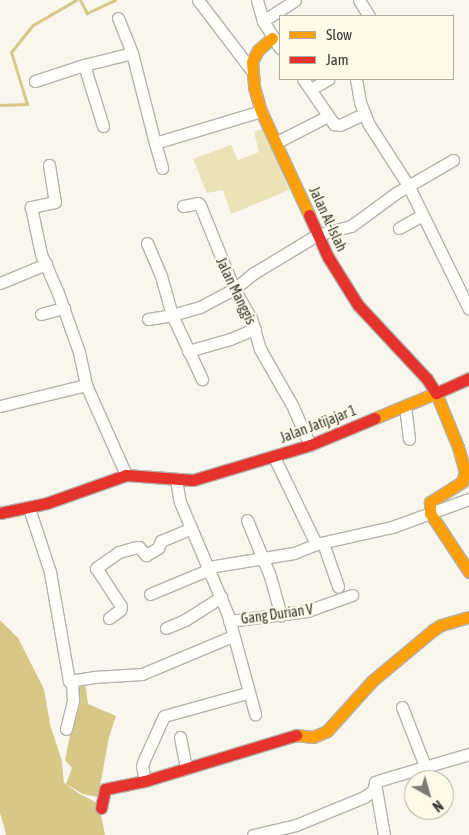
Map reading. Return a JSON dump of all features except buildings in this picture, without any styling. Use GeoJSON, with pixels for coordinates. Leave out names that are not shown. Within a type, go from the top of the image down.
{"type":"FeatureCollection","features":[{"type":"Feature","properties":{"kind":"street"},"geometry":{"type":"LineString","coordinates":[[198,0],[252,71]]}},
{"type":"Feature","properties":{"kind":"street"},"geometry":{"type":"LineString","coordinates":[[257,0],[263,21],[279,47]]}},
{"type":"Feature","properties":{"kind":"street"},"geometry":{"type":"LineString","coordinates":[[263,21],[295,0]]}},
{"type":"Feature","properties":{"kind":"street"},"geometry":{"type":"LineString","coordinates":[[359,0],[368,15]]}},
{"type":"Feature","properties":{"kind":"street"},"geometry":{"type":"LineString","coordinates":[[118,18],[132,53],[162,168]]}},
{"type":"Feature","properties":{"kind":"street"},"geometry":{"type":"LineString","coordinates":[[252,71],[252,62],[258,50],[272,38]]}},
{"type":"Feature","properties":{"kind":"street"},"geometry":{"type":"LineString","coordinates":[[35,81],[84,65],[132,53]]}},
{"type":"Feature","properties":{"kind":"street"},"geometry":{"type":"LineString","coordinates":[[84,65],[103,126]]}},
{"type":"Feature","properties":{"kind":"street","name":"Jalan Al-Islah"},"geometry":{"type":"LineString","coordinates":[[252,71],[261,111],[277,142],[316,235],[358,305],[427,379],[436,393]]}},
{"type":"Feature","properties":{"kind":"street"},"geometry":{"type":"LineString","coordinates":[[304,80],[334,124],[340,125],[364,114]]}},
{"type":"Feature","properties":{"kind":"street"},"geometry":{"type":"LineString","coordinates":[[311,89],[326,80]]}},
{"type":"Feature","properties":{"kind":"street"},"geometry":{"type":"LineString","coordinates":[[356,80],[364,114],[408,185],[422,215],[437,240],[469,309]]}},
{"type":"Feature","properties":{"kind":"street"},"geometry":{"type":"LineString","coordinates":[[155,143],[261,111]]}},
{"type":"Feature","properties":{"kind":"street"},"geometry":{"type":"LineString","coordinates":[[277,142],[328,116]]}},
{"type":"Feature","properties":{"kind":"street"},"geometry":{"type":"LineString","coordinates":[[148,319],[200,307],[234,289],[258,270],[316,235],[351,226],[408,185],[453,160]]}},
{"type":"Feature","properties":{"kind":"street"},"geometry":{"type":"LineString","coordinates":[[49,165],[55,202],[31,208],[41,254],[64,308],[79,352],[86,385],[126,475]]}},
{"type":"Feature","properties":{"kind":"street","name":"Jalan Manggis"},"geometry":{"type":"LineString","coordinates":[[183,206],[198,203],[200,205],[234,289],[251,318],[260,349],[292,405],[310,445]]}},
{"type":"Feature","properties":{"kind":"street"},"geometry":{"type":"LineString","coordinates":[[399,228],[422,215]]}},
{"type":"Feature","properties":{"kind":"street"},"geometry":{"type":"LineString","coordinates":[[147,243],[161,276],[172,315],[202,379]]}},
{"type":"Feature","properties":{"kind":"street"},"geometry":{"type":"LineString","coordinates":[[0,283],[46,264]]}},
{"type":"Feature","properties":{"kind":"street"},"geometry":{"type":"LineString","coordinates":[[40,314],[64,308]]}},
{"type":"Feature","properties":{"kind":"street"},"geometry":{"type":"LineString","coordinates":[[188,351],[230,339],[255,329]]}},
{"type":"Feature","properties":{"kind":"street","name":"Jalan Jatijajar 1"},"geometry":{"type":"LineString","coordinates":[[0,513],[29,508],[126,475],[150,475],[176,480],[193,480],[274,457],[310,445],[469,378]]}},
{"type":"Feature","properties":{"kind":"street"},"geometry":{"type":"LineString","coordinates":[[0,406],[86,385]]}},
{"type":"Feature","properties":{"kind":"street"},"geometry":{"type":"LineString","coordinates":[[436,393],[464,446],[465,472],[464,478],[458,485],[431,500],[429,505],[430,513],[448,543],[469,572]]}},
{"type":"Feature","properties":{"kind":"street"},"geometry":{"type":"LineString","coordinates":[[405,406],[410,439]]}},
{"type":"Feature","properties":{"kind":"street"},"geometry":{"type":"LineString","coordinates":[[274,457],[320,544],[338,586]]}},
{"type":"Feature","properties":{"kind":"street"},"geometry":{"type":"LineString","coordinates":[[176,480],[180,502],[221,597],[247,693],[255,714]]}},
{"type":"Feature","properties":{"kind":"street"},"geometry":{"type":"LineString","coordinates":[[150,594],[209,568],[263,556],[294,552],[392,526],[469,499]]}},
{"type":"Feature","properties":{"kind":"street"},"geometry":{"type":"LineString","coordinates":[[29,508],[50,572],[68,680],[72,682],[73,701],[66,729]]}},
{"type":"Feature","properties":{"kind":"street"},"geometry":{"type":"LineString","coordinates":[[247,520],[263,556],[281,616]]}},
{"type":"Feature","properties":{"kind":"street"},"geometry":{"type":"LineString","coordinates":[[109,618],[120,610],[122,606],[96,568],[119,552],[133,548],[139,547],[146,555],[158,548],[160,541],[191,528]]}},
{"type":"Feature","properties":{"kind":"street","name":"Gang Durian V"},"geometry":{"type":"LineString","coordinates":[[229,621],[281,616],[316,609],[352,595]]}},
{"type":"Feature","properties":{"kind":"street"},"geometry":{"type":"LineString","coordinates":[[166,628],[185,620],[221,597]]}},
{"type":"Feature","properties":{"kind":"street"},"geometry":{"type":"LineString","coordinates":[[101,808],[104,789],[145,781],[186,768],[235,756],[300,734],[313,737],[320,735],[327,731],[372,681],[433,630],[441,625],[469,617]]}},
{"type":"Feature","properties":{"kind":"street"},"geometry":{"type":"LineString","coordinates":[[72,682],[94,677],[142,674],[233,636]]}},
{"type":"Feature","properties":{"kind":"street"},"geometry":{"type":"LineString","coordinates":[[145,781],[142,766],[164,716],[247,693]]}},
{"type":"Feature","properties":{"kind":"street"},"geometry":{"type":"LineString","coordinates":[[402,707],[425,766]]}},
{"type":"Feature","properties":{"kind":"street"},"geometry":{"type":"LineString","coordinates":[[180,737],[186,768]]}},
{"type":"Feature","properties":{"kind":"street"},"geometry":{"type":"LineString","coordinates":[[375,782],[469,754]]}},
{"type":"Feature","properties":{"kind":"street"},"geometry":{"type":"LineString","coordinates":[[253,835],[296,825],[364,798],[370,795],[375,782]]}},
{"type":"Feature","properties":{"kind":"street"},"geometry":{"type":"LineString","coordinates":[[375,782],[384,835]]}},
{"type":"Feature","properties":{"kind":"shaded area"},"geometry":{"type":"Polygon","coordinates":[[[264,128],[289,190],[231,214],[223,190],[207,193],[193,159],[231,145],[238,160],[259,152],[254,132],[264,128]]]}},
{"type":"Feature","properties":{"kind":"shaded area"},"geometry":{"type":"Polygon","coordinates":[[[0,622],[16,638],[42,689],[48,724],[60,762],[62,782],[77,794],[97,803],[103,835],[6,835],[0,809],[0,622]]]}},
{"type":"Feature","properties":{"kind":"shaded area"},"geometry":{"type":"Polygon","coordinates":[[[85,682],[88,704],[116,716],[109,737],[98,797],[83,794],[66,784],[72,768],[65,760],[76,707],[74,684],[85,682]]]}},
{"type":"Feature","properties":{"kind":"waterway"},"geometry":{"type":"LineString","coordinates":[[0,105],[27,104],[11,52],[33,25],[76,0]]}},
{"type":"Feature","properties":{"kind":"waterway"},"geometry":{"type":"LineString","coordinates":[[80,0],[87,13],[115,0]]}},
{"type":"Feature","properties":{"kind":"waterway"},"geometry":{"type":"LineString","coordinates":[[0,622],[16,638],[42,689],[48,724],[60,762],[62,783],[91,801]]}},
{"type":"Feature","properties":{"kind":"waterway"},"geometry":{"type":"LineString","coordinates":[[0,809],[5,825]]}},
{"type":"Feature","properties":{"kind":"waterway"},"geometry":{"type":"LineString","coordinates":[[99,814],[103,835]]}},
{"type":"Feature","properties":{"kind":"traffic: slow"},"geometry":{"type":"LineString","coordinates":[[272,38],[258,50],[252,62],[254,87],[261,111],[309,215]]}},
{"type":"Feature","properties":{"kind":"traffic: slow"},"geometry":{"type":"LineString","coordinates":[[375,418],[436,393],[458,447],[465,472],[462,482],[430,502],[430,513],[469,572]]}},
{"type":"Feature","properties":{"kind":"traffic: slow"},"geometry":{"type":"LineString","coordinates":[[296,735],[313,737],[327,731],[372,681],[433,630],[441,625],[469,617]]}},
{"type":"Feature","properties":{"kind":"traffic: jam"},"geometry":{"type":"LineString","coordinates":[[309,215],[328,257],[358,305],[427,379],[436,393],[469,378]]}},
{"type":"Feature","properties":{"kind":"traffic: jam"},"geometry":{"type":"LineString","coordinates":[[0,513],[47,503],[126,475],[193,480],[310,445],[375,418]]}},
{"type":"Feature","properties":{"kind":"traffic: jam"},"geometry":{"type":"LineString","coordinates":[[101,808],[105,789],[145,781],[296,735]]}}]}
